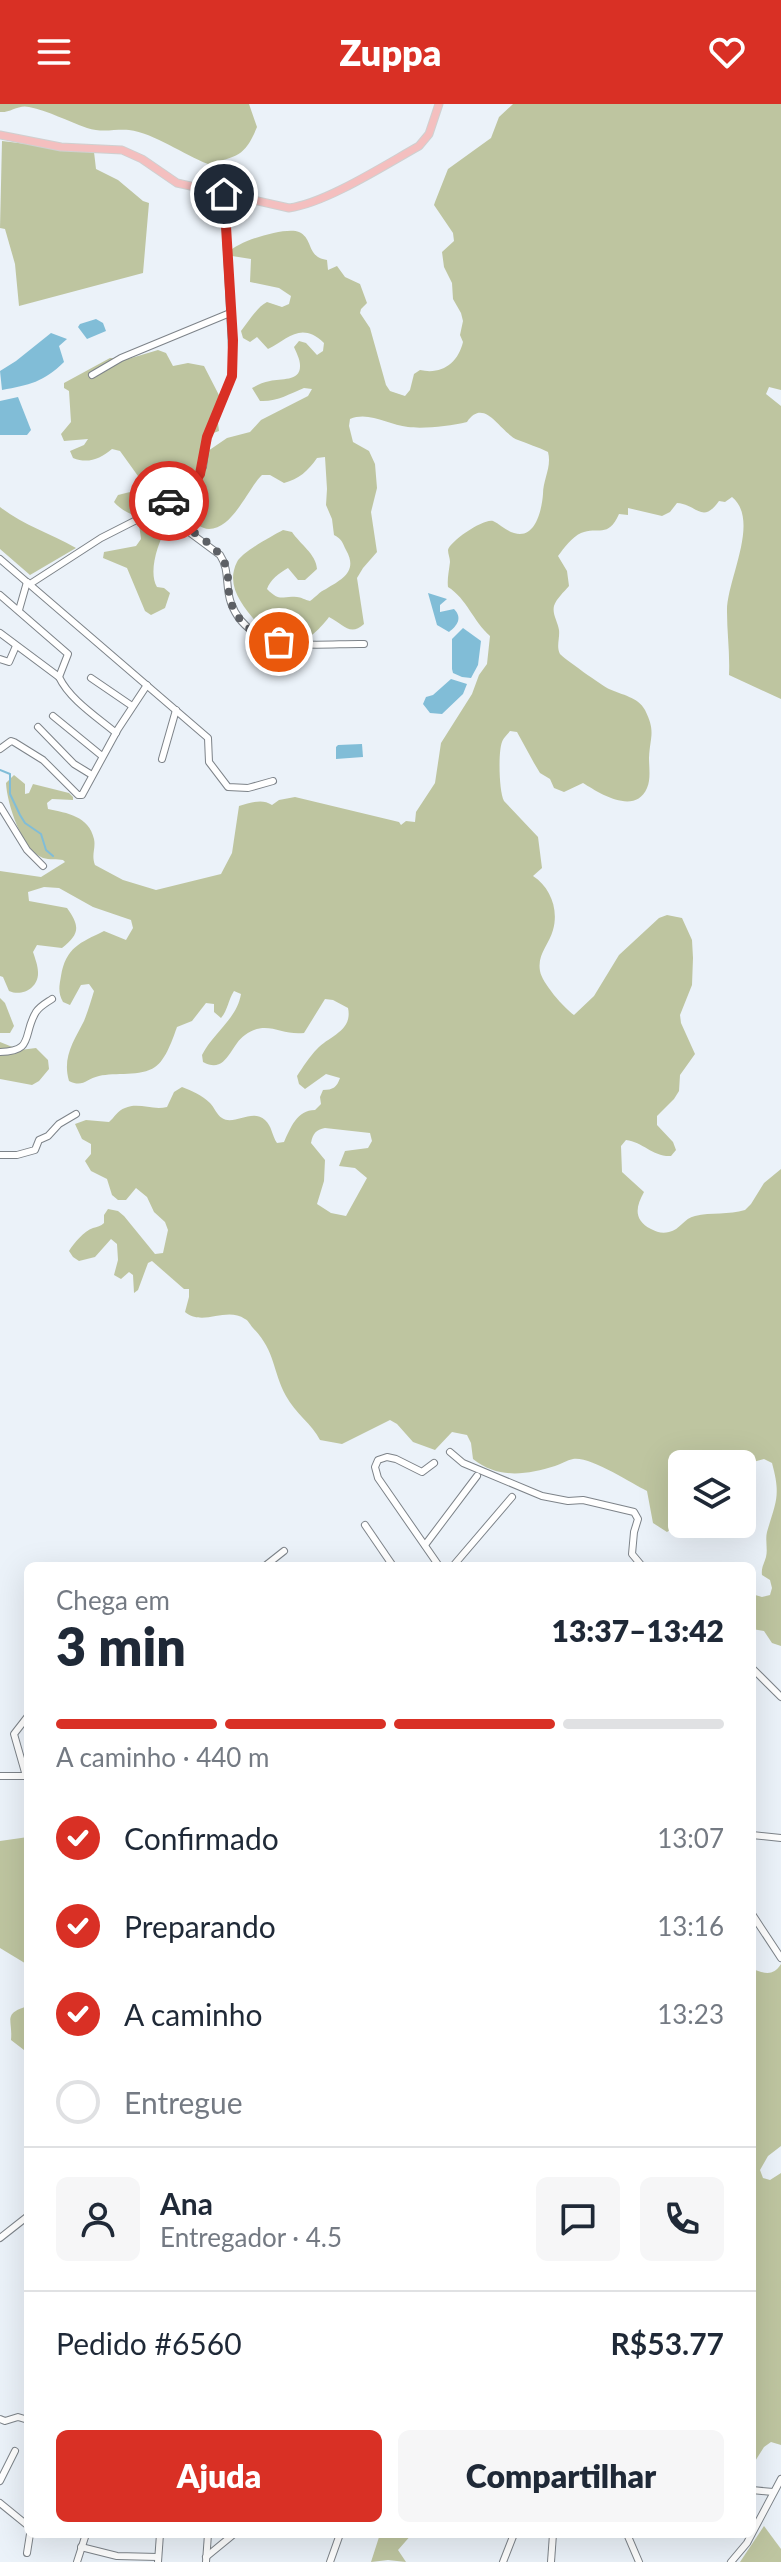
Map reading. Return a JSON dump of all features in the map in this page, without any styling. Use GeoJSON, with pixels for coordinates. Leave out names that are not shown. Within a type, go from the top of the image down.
{"type":"FeatureCollection","features":[{"type":"Feature","properties":{"kind":"main road"},"geometry":{"type":"LineString","coordinates":[[0,135],[61,147],[122,150],[142,159],[177,183],[279,207],[301,206],[419,146],[429,134],[439,104]]}},
{"type":"Feature","properties":{"kind":"street"},"geometry":{"type":"LineString","coordinates":[[19,610],[28,583],[101,538],[158,509],[194,483],[200,474],[207,437],[233,367],[224,194]]}},
{"type":"Feature","properties":{"kind":"street"},"geometry":{"type":"LineString","coordinates":[[92,375],[121,358],[230,313]]}},
{"type":"Feature","properties":{"kind":"street"},"geometry":{"type":"LineString","coordinates":[[158,509],[220,555],[226,566],[232,603],[240,619],[254,633],[279,642],[364,644]]}},
{"type":"Feature","properties":{"kind":"street"},"geometry":{"type":"LineString","coordinates":[[0,559],[209,739],[209,762],[228,787],[248,788],[273,781]]}},
{"type":"Feature","properties":{"kind":"street"},"geometry":{"type":"LineString","coordinates":[[0,595],[68,654],[59,677]]}},
{"type":"Feature","properties":{"kind":"street"},"geometry":{"type":"LineString","coordinates":[[0,633],[59,677],[75,698],[116,733]]}},
{"type":"Feature","properties":{"kind":"street"},"geometry":{"type":"LineString","coordinates":[[0,659],[10,662],[16,646]]}},
{"type":"Feature","properties":{"kind":"street"},"geometry":{"type":"LineString","coordinates":[[91,678],[132,706]]}},
{"type":"Feature","properties":{"kind":"street"},"geometry":{"type":"LineString","coordinates":[[0,749],[14,742],[43,760],[78,795],[82,795],[102,756],[147,685]]}},
{"type":"Feature","properties":{"kind":"street"},"geometry":{"type":"LineString","coordinates":[[162,759],[176,710]]}},
{"type":"Feature","properties":{"kind":"street"},"geometry":{"type":"LineString","coordinates":[[53,716],[102,756]]}},
{"type":"Feature","properties":{"kind":"street"},"geometry":{"type":"LineString","coordinates":[[38,727],[74,764],[92,775]]}},
{"type":"Feature","properties":{"kind":"street"},"geometry":{"type":"LineString","coordinates":[[0,806],[27,850],[43,866]]}},
{"type":"Feature","properties":{"kind":"street"},"geometry":{"type":"LineString","coordinates":[[0,1052],[15,1052],[23,1047],[38,1008],[52,999]]}},
{"type":"Feature","properties":{"kind":"street"},"geometry":{"type":"LineString","coordinates":[[0,1155],[17,1155],[35,1150],[39,1140],[76,1114]]}},
{"type":"Feature","properties":{"kind":"street"},"geometry":{"type":"LineString","coordinates":[[450,1452],[463,1463],[542,1496],[568,1501],[583,1500],[634,1512],[638,1519],[632,1554],[639,1562]]}},
{"type":"Feature","properties":{"kind":"street"},"geometry":{"type":"LineString","coordinates":[[434,1463],[422,1472],[387,1457],[378,1460],[375,1467],[378,1478],[436,1562]]}},
{"type":"Feature","properties":{"kind":"street"},"geometry":{"type":"LineString","coordinates":[[425,1545],[477,1476]]}},
{"type":"Feature","properties":{"kind":"street"},"geometry":{"type":"LineString","coordinates":[[456,1562],[512,1497]]}},
{"type":"Feature","properties":{"kind":"street"},"geometry":{"type":"LineString","coordinates":[[365,1525],[390,1562]]}},
{"type":"Feature","properties":{"kind":"street"},"geometry":{"type":"LineString","coordinates":[[270,1562],[284,1551]]}},
{"type":"Feature","properties":{"kind":"street"},"geometry":{"type":"LineString","coordinates":[[756,1672],[781,1697]]}},
{"type":"Feature","properties":{"kind":"street"},"geometry":{"type":"LineString","coordinates":[[24,1721],[14,1734],[24,1766]]}},
{"type":"Feature","properties":{"kind":"street"},"geometry":{"type":"LineString","coordinates":[[0,1776],[24,1776]]}},
{"type":"Feature","properties":{"kind":"street"},"geometry":{"type":"LineString","coordinates":[[756,1835],[781,1838]]}},
{"type":"Feature","properties":{"kind":"street"},"geometry":{"type":"LineString","coordinates":[[756,1920],[781,1958]]}},
{"type":"Feature","properties":{"kind":"street"},"geometry":{"type":"LineString","coordinates":[[0,2238],[24,2219]]}},
{"type":"Feature","properties":{"kind":"street"},"geometry":{"type":"LineString","coordinates":[[2,2422],[18,2417],[24,2419]]}},
{"type":"Feature","properties":{"kind":"street"},"geometry":{"type":"LineString","coordinates":[[0,2481],[15,2451]]}},
{"type":"Feature","properties":{"kind":"street"},"geometry":{"type":"LineString","coordinates":[[756,2525],[781,2479]]}},
{"type":"Feature","properties":{"kind":"street"},"geometry":{"type":"LineString","coordinates":[[756,2490],[773,2492]]}},
{"type":"Feature","properties":{"kind":"street"},"geometry":{"type":"LineString","coordinates":[[0,2503],[24,2523]]}},
{"type":"Feature","properties":{"kind":"street"},"geometry":{"type":"LineString","coordinates":[[27,2553],[29,2538]]}},
{"type":"Feature","properties":{"kind":"street"},"geometry":{"type":"LineString","coordinates":[[77,2562],[84,2538]]}},
{"type":"Feature","properties":{"kind":"street"},"geometry":{"type":"LineString","coordinates":[[81,2547],[117,2556],[158,2559],[160,2538]]}},
{"type":"Feature","properties":{"kind":"street"},"geometry":{"type":"LineString","coordinates":[[206,2560],[208,2538]]}},
{"type":"Feature","properties":{"kind":"street"},"geometry":{"type":"LineString","coordinates":[[206,2560],[230,2538]]}},
{"type":"Feature","properties":{"kind":"street"},"geometry":{"type":"LineString","coordinates":[[330,2562],[339,2538]]}},
{"type":"Feature","properties":{"kind":"street"},"geometry":{"type":"LineString","coordinates":[[503,2562],[512,2538]]}},
{"type":"Feature","properties":{"kind":"street"},"geometry":{"type":"LineString","coordinates":[[551,2562],[553,2538]]}},
{"type":"Feature","properties":{"kind":"street"},"geometry":{"type":"LineString","coordinates":[[629,2538],[639,2562]]}},
{"type":"Feature","properties":{"kind":"street"},"geometry":{"type":"LineString","coordinates":[[731,2562],[750,2538]]}},
{"type":"Feature","properties":{"kind":"green space"},"geometry":{"type":"Polygon","coordinates":[[[0,104],[249,104],[257,127],[239,153],[208,164],[139,132],[92,129],[25,106],[0,112],[0,104]]]}},
{"type":"Feature","properties":{"kind":"green space"},"geometry":{"type":"Polygon","coordinates":[[[513,104],[781,104],[781,390],[769,387],[766,394],[781,406],[781,699],[729,675],[728,599],[743,536],[740,508],[732,497],[725,502],[719,501],[708,512],[677,503],[662,516],[628,508],[628,515],[619,514],[611,527],[578,535],[558,556],[567,571],[569,586],[556,601],[554,612],[559,630],[560,654],[606,687],[634,699],[645,710],[652,734],[647,788],[641,796],[626,801],[616,800],[583,783],[564,792],[554,788],[550,779],[540,773],[517,732],[510,731],[503,740],[500,763],[504,801],[538,837],[542,868],[533,876],[544,886],[554,907],[555,922],[542,955],[540,971],[549,988],[570,1012],[574,1015],[594,996],[619,955],[659,918],[667,915],[682,918],[692,940],[692,985],[680,1015],[695,1054],[680,1075],[679,1091],[657,1116],[657,1125],[673,1142],[676,1150],[671,1156],[665,1156],[632,1141],[626,1140],[621,1146],[622,1172],[644,1192],[638,1208],[641,1222],[655,1231],[666,1233],[695,1216],[745,1210],[764,1183],[781,1169],[781,1646],[772,1643],[764,1631],[756,1630],[756,1595],[770,1595],[772,1588],[770,1580],[762,1575],[762,1568],[767,1554],[767,1532],[776,1498],[776,1483],[772,1463],[764,1459],[756,1461],[756,1450],[668,1450],[667,1532],[653,1523],[647,1491],[580,1459],[533,1472],[492,1470],[473,1459],[467,1435],[452,1432],[435,1450],[413,1442],[390,1420],[342,1444],[320,1440],[290,1402],[266,1345],[246,1320],[230,1315],[199,1318],[185,1312],[189,1289],[184,1289],[152,1261],[148,1263],[134,1293],[133,1275],[129,1272],[121,1279],[114,1275],[118,1260],[117,1244],[111,1239],[95,1257],[79,1261],[73,1257],[69,1251],[71,1248],[86,1232],[104,1223],[108,1209],[124,1216],[155,1254],[163,1253],[168,1230],[147,1197],[136,1188],[126,1200],[118,1200],[112,1195],[107,1179],[91,1171],[85,1161],[91,1154],[91,1144],[82,1139],[75,1124],[86,1120],[109,1122],[120,1110],[130,1106],[167,1107],[174,1092],[182,1087],[204,1098],[220,1117],[227,1120],[260,1117],[269,1125],[277,1143],[284,1142],[299,1116],[315,1110],[321,1104],[323,1090],[334,1087],[339,1081],[340,1078],[326,1074],[305,1089],[299,1084],[297,1076],[317,1049],[344,1028],[349,1016],[348,1008],[325,999],[304,1033],[267,1028],[253,1030],[240,1040],[223,1062],[211,1065],[203,1062],[202,1055],[239,1003],[241,994],[234,991],[221,1018],[214,1012],[214,1004],[206,1003],[192,1021],[177,1027],[166,1054],[155,1067],[143,1072],[99,1076],[78,1084],[69,1081],[68,1057],[94,991],[89,984],[81,985],[70,1005],[63,1002],[59,990],[63,966],[75,947],[104,931],[126,940],[133,928],[131,920],[93,907],[59,888],[44,887],[28,892],[29,901],[67,908],[76,925],[75,934],[62,948],[37,945],[33,952],[38,978],[29,990],[19,993],[9,991],[0,976],[0,871],[41,877],[65,862],[43,858],[28,846],[22,836],[7,792],[6,783],[14,775],[25,784],[25,794],[29,793],[33,784],[69,793],[73,800],[52,799],[47,803],[48,809],[76,817],[87,825],[94,839],[95,865],[123,880],[156,890],[221,874],[232,853],[239,806],[260,801],[272,805],[279,800],[295,797],[401,825],[406,821],[415,822],[416,812],[435,783],[441,743],[487,664],[490,636],[448,587],[448,550],[475,526],[489,521],[514,533],[528,532],[541,507],[548,452],[511,436],[486,414],[480,413],[467,422],[429,427],[401,426],[372,417],[350,419],[353,442],[369,451],[375,464],[377,488],[371,512],[377,552],[357,578],[364,624],[350,629],[329,617],[304,641],[287,648],[270,643],[238,598],[234,572],[237,562],[245,554],[283,530],[292,532],[311,554],[317,569],[305,580],[298,580],[288,568],[267,589],[275,596],[299,597],[310,601],[347,574],[349,557],[342,541],[334,535],[326,505],[325,457],[317,458],[303,474],[284,483],[270,475],[262,475],[233,515],[218,527],[203,528],[186,518],[173,529],[166,529],[157,550],[153,574],[157,587],[170,593],[165,608],[151,615],[145,611],[127,568],[103,558],[104,552],[136,546],[141,539],[138,522],[114,502],[118,495],[134,491],[138,476],[120,451],[112,449],[89,460],[73,458],[70,451],[84,445],[88,439],[64,441],[61,434],[71,422],[69,391],[64,388],[64,383],[110,358],[128,359],[158,350],[166,353],[173,366],[188,363],[204,366],[222,401],[217,415],[219,431],[205,436],[208,451],[227,438],[250,432],[261,420],[308,396],[312,389],[304,388],[277,399],[260,401],[252,388],[297,374],[300,363],[294,347],[299,341],[306,343],[317,355],[323,351],[324,343],[308,333],[295,334],[268,349],[257,337],[250,342],[243,338],[241,331],[260,307],[267,302],[282,307],[289,304],[291,296],[279,288],[250,282],[251,259],[232,256],[229,252],[252,239],[274,233],[299,232],[316,255],[327,260],[328,270],[337,266],[345,277],[360,284],[367,303],[360,313],[370,328],[386,385],[390,391],[405,396],[414,374],[420,370],[435,371],[448,366],[463,342],[460,335],[463,321],[453,299],[452,283],[444,267],[442,252],[454,241],[453,233],[434,205],[448,169],[491,138],[499,117],[513,104]],[[325,1128],[317,1131],[311,1143],[325,1160],[324,1181],[317,1204],[331,1213],[346,1216],[367,1178],[355,1168],[339,1166],[345,1151],[368,1148],[372,1141],[370,1133],[325,1128]]]}},
{"type":"Feature","properties":{"kind":"green space"},"geometry":{"type":"Polygon","coordinates":[[[2,141],[94,152],[96,169],[118,180],[149,203],[143,273],[19,306],[15,264],[5,229],[0,228],[2,141]]]}},
{"type":"Feature","properties":{"kind":"green space"},"geometry":{"type":"Polygon","coordinates":[[[0,507],[76,548],[30,575],[0,549],[0,507]]]}},
{"type":"Feature","properties":{"kind":"green space"},"geometry":{"type":"Polygon","coordinates":[[[0,998],[14,1026],[10,1033],[0,1033],[0,998]]]}},
{"type":"Feature","properties":{"kind":"green space"},"geometry":{"type":"Polygon","coordinates":[[[0,1042],[20,1050],[36,1048],[48,1060],[49,1069],[32,1085],[0,1079],[0,1042]]]}},
{"type":"Feature","properties":{"kind":"green space"},"geometry":{"type":"Polygon","coordinates":[[[24,1838],[24,1963],[0,1948],[0,1841],[24,1838]]]}},
{"type":"Feature","properties":{"kind":"green space"},"geometry":{"type":"Polygon","coordinates":[[[781,1964],[781,2146],[768,2156],[760,2170],[763,2178],[770,2180],[781,2173],[781,2445],[771,2442],[756,2460],[756,1970],[764,1973],[781,1964]]]}},
{"type":"Feature","properties":{"kind":"green space"},"geometry":{"type":"Polygon","coordinates":[[[24,2008],[24,2050],[11,2040],[10,2018],[24,2008]]]}},
{"type":"Feature","properties":{"kind":"green space"},"geometry":{"type":"Polygon","coordinates":[[[764,2526],[781,2549],[781,2562],[740,2562],[764,2526]]]}},
{"type":"Feature","properties":{"kind":"green space"},"geometry":{"type":"Polygon","coordinates":[[[379,2538],[408,2538],[398,2550],[406,2562],[371,2562],[379,2538]]]}},
{"type":"Feature","properties":{"kind":"water"},"geometry":{"type":"Polygon","coordinates":[[[96,319],[103,323],[106,331],[87,339],[78,327],[96,319]]]}},
{"type":"Feature","properties":{"kind":"water"},"geometry":{"type":"Polygon","coordinates":[[[51,333],[67,339],[59,346],[64,362],[36,382],[2,390],[0,371],[51,333]]]}},
{"type":"Feature","properties":{"kind":"water"},"geometry":{"type":"Polygon","coordinates":[[[18,397],[31,430],[27,435],[0,435],[0,401],[18,397]]]}},
{"type":"Feature","properties":{"kind":"water"},"geometry":{"type":"Polygon","coordinates":[[[428,593],[447,599],[440,605],[440,612],[454,609],[457,612],[458,622],[449,632],[437,625],[428,593]]]}},
{"type":"Feature","properties":{"kind":"water"},"geometry":{"type":"Polygon","coordinates":[[[463,628],[481,641],[478,665],[471,678],[453,673],[452,669],[452,639],[463,628]]]}},
{"type":"Feature","properties":{"kind":"water"},"geometry":{"type":"Polygon","coordinates":[[[451,679],[467,684],[463,694],[442,714],[430,713],[423,704],[426,697],[433,695],[451,679]]]}},
{"type":"Feature","properties":{"kind":"water"},"geometry":{"type":"Polygon","coordinates":[[[362,744],[363,757],[336,759],[338,745],[362,744]]]}},
{"type":"Feature","properties":{"kind":"waterway"},"geometry":{"type":"LineString","coordinates":[[0,770],[10,774],[10,794],[20,815],[25,823],[41,834],[46,850],[53,856]]}},
{"type":"Feature","properties":{"kind":"way so far"},"geometry":{"type":"LineString","coordinates":[[169,501],[158,509],[198,536],[223,558],[230,598],[240,619],[254,633],[279,642]]}},
{"type":"Feature","properties":{"kind":"route"},"geometry":{"type":"LineString","coordinates":[[169,501],[198,480],[207,437],[232,376],[233,340],[224,194]]}}]}
